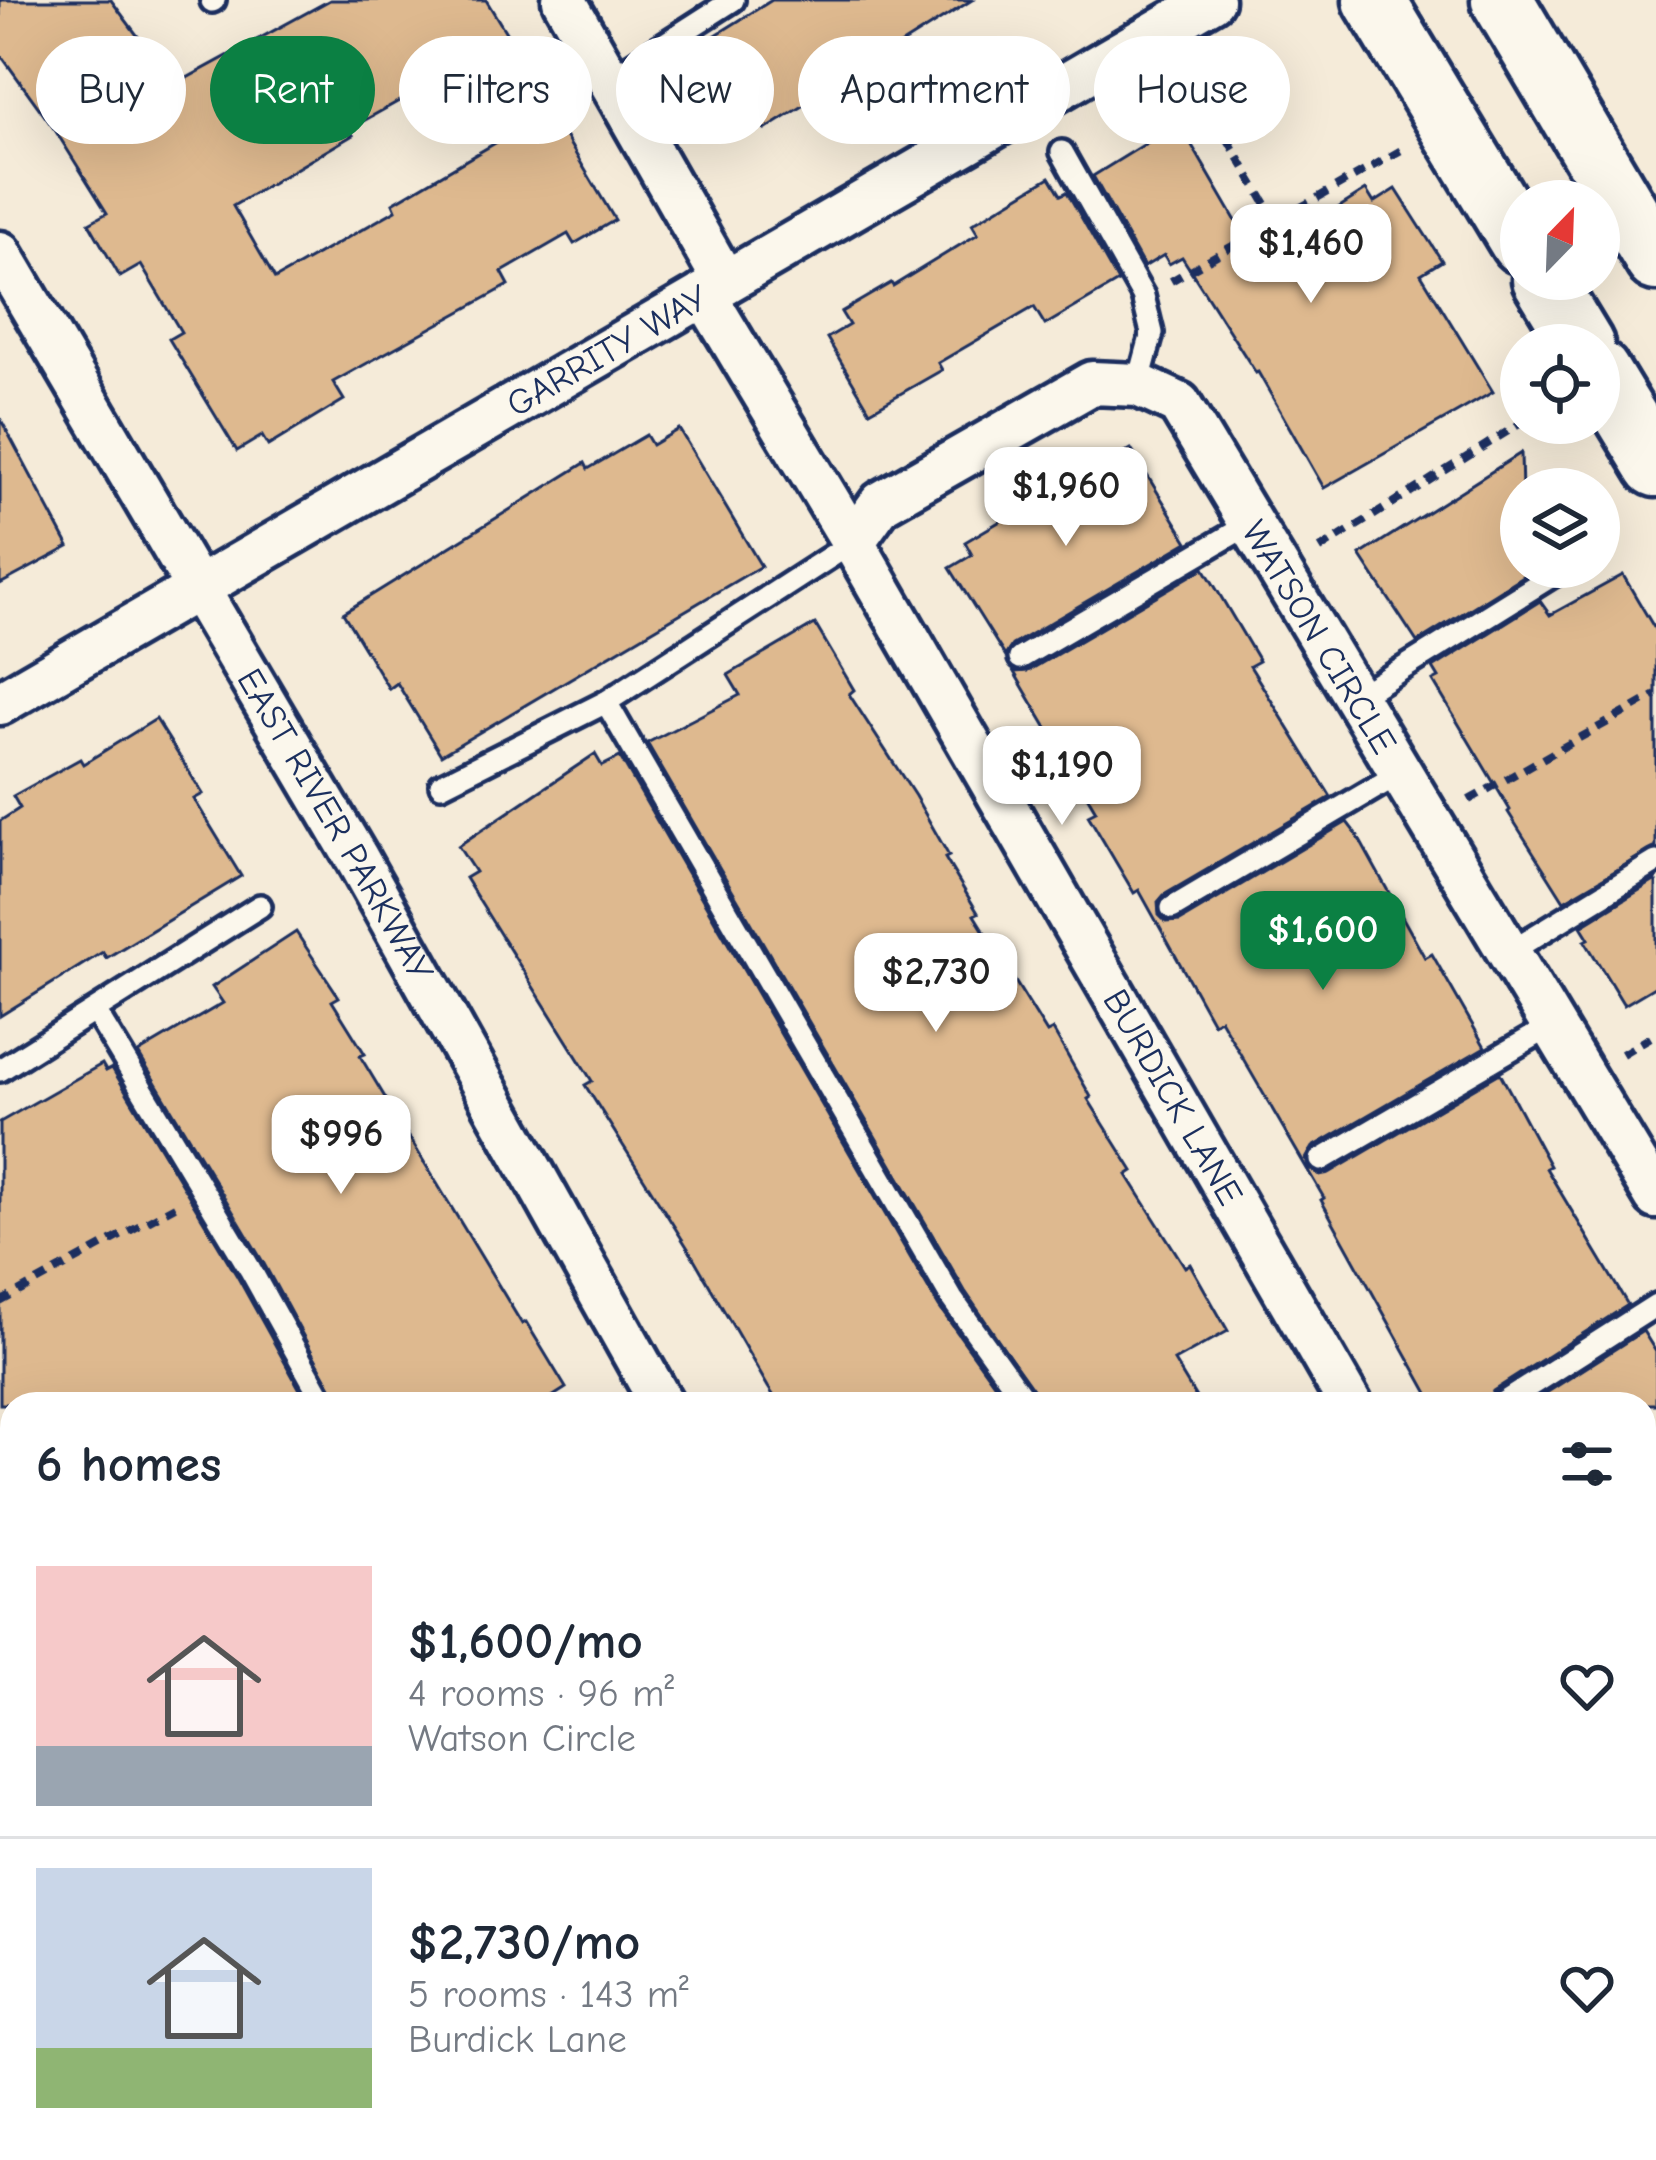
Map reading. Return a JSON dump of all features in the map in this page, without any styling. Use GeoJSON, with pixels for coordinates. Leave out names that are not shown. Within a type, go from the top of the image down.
{"type":"FeatureCollection","features":[{"type":"Feature","properties":{"kind":"main road"},"geometry":{"type":"LineString","coordinates":[[1374,0],[1500,208]]}},
{"type":"Feature","properties":{"kind":"main road"},"geometry":{"type":"LineString","coordinates":[[1502,0],[1656,260]]}},
{"type":"Feature","properties":{"kind":"main road"},"geometry":{"type":"LineString","coordinates":[[1620,407],[1656,466]]}},
{"type":"Feature","properties":{"kind":"street","name":"BURDICK LANE"},"geometry":{"type":"LineString","coordinates":[[564,0],[853,542],[1343,1392]]}},
{"type":"Feature","properties":{"kind":"street","name":"GARRITY WAY"},"geometry":{"type":"LineString","coordinates":[[0,703],[1212,0]]}},
{"type":"Feature","properties":{"kind":"street","name":"EAST RIVER PARKWAY"},"geometry":{"type":"LineString","coordinates":[[0,253],[357,859],[655,1392]]}},
{"type":"Feature","properties":{"kind":"street"},"geometry":{"type":"LineString","coordinates":[[853,542],[881,503],[1092,383],[1138,385]]}},
{"type":"Feature","properties":{"kind":"street","name":"WATSON CIRCLE"},"geometry":{"type":"LineString","coordinates":[[1138,385],[1179,404],[1656,1197]]}},
{"type":"Feature","properties":{"kind":"lane"},"geometry":{"type":"LineString","coordinates":[[608,80],[733,0]]}},
{"type":"Feature","properties":{"kind":"lane"},"geometry":{"type":"LineString","coordinates":[[1062,152],[1143,296],[1153,333],[1138,385]]}},
{"type":"Feature","properties":{"kind":"lane"},"geometry":{"type":"LineString","coordinates":[[1020,658],[1253,522]]}},
{"type":"Feature","properties":{"kind":"lane"},"geometry":{"type":"LineString","coordinates":[[441,785],[607,702],[853,542]]}},
{"type":"Feature","properties":{"kind":"lane"},"geometry":{"type":"LineString","coordinates":[[1357,697],[1532,588]]}},
{"type":"Feature","properties":{"kind":"lane"},"geometry":{"type":"LineString","coordinates":[[607,702],[952,1299],[1018,1392]]}},
{"type":"Feature","properties":{"kind":"lane"},"geometry":{"type":"LineString","coordinates":[[1172,908],[1402,772]]}},
{"type":"Feature","properties":{"kind":"lane"},"geometry":{"type":"LineString","coordinates":[[1509,952],[1656,862]]}},
{"type":"Feature","properties":{"kind":"lane"},"geometry":{"type":"LineString","coordinates":[[0,1070],[260,906]]}},
{"type":"Feature","properties":{"kind":"lane"},"geometry":{"type":"LineString","coordinates":[[95,1011],[319,1392]]}},
{"type":"Feature","properties":{"kind":"lane"},"geometry":{"type":"LineString","coordinates":[[1321,1160],[1553,1025]]}},
{"type":"Feature","properties":{"kind":"lane"},"geometry":{"type":"LineString","coordinates":[[1520,1392],[1656,1305]]}},
{"type":"Feature","properties":{"kind":"path"},"geometry":{"type":"LineString","coordinates":[[1163,30],[1276,221]]}},
{"type":"Feature","properties":{"kind":"path"},"geometry":{"type":"LineString","coordinates":[[1143,296],[1449,124]]}},
{"type":"Feature","properties":{"kind":"path"},"geometry":{"type":"LineString","coordinates":[[1284,573],[1500,436]]}},
{"type":"Feature","properties":{"kind":"path"},"geometry":{"type":"LineString","coordinates":[[1431,821],[1656,695]]}},
{"type":"Feature","properties":{"kind":"path"},"geometry":{"type":"LineString","coordinates":[[0,1302],[202,1191]]}},
{"type":"Feature","properties":{"kind":"building"},"geometry":{"type":"Polygon","coordinates":[[[0,0],[111,0],[138,36],[36,36],[36,104],[0,54],[0,0]]]}},
{"type":"Feature","properties":{"kind":"building"},"geometry":{"type":"Polygon","coordinates":[[[330,0],[486,0],[508,36],[399,36],[399,101],[375,114],[375,36],[264,36],[330,0]]]}},
{"type":"Feature","properties":{"kind":"building"},"geometry":{"type":"Polygon","coordinates":[[[772,0],[972,0],[915,36],[798,36],[798,109],[774,124],[774,36],[714,36],[772,0]]]}},
{"type":"Feature","properties":{"kind":"building"},"geometry":{"type":"Polygon","coordinates":[[[210,65],[210,144],[338,144],[233,206],[275,279],[396,210],[393,203],[494,144],[570,144],[615,220],[574,244],[568,234],[502,272],[509,285],[333,382],[344,400],[268,446],[262,436],[237,451],[169,339],[181,332],[141,265],[120,277],[89,223],[107,213],[64,144],[186,144],[186,78],[210,65]]]}},
{"type":"Feature","properties":{"kind":"building"},"geometry":{"type":"Polygon","coordinates":[[[1145,144],[1191,144],[1258,259],[1366,190],[1374,203],[1396,189],[1442,261],[1421,274],[1493,392],[1324,488],[1258,372],[1182,257],[1169,264],[1164,255],[1144,267],[1093,176],[1145,144]]]}},
{"type":"Feature","properties":{"kind":"building"},"geometry":{"type":"Polygon","coordinates":[[[1050,177],[1061,195],[1067,192],[1118,282],[1045,325],[1034,307],[938,363],[942,370],[870,411],[827,338],[849,325],[841,312],[978,234],[972,224],[1050,177]]]}},
{"type":"Feature","properties":{"kind":"building"},"geometry":{"type":"Polygon","coordinates":[[[0,418],[69,547],[0,584],[0,418]]]}},
{"type":"Feature","properties":{"kind":"building"},"geometry":{"type":"Polygon","coordinates":[[[679,429],[761,566],[441,755],[397,683],[389,689],[343,613],[585,463],[588,469],[646,435],[652,445],[679,429]]]}},
{"type":"Feature","properties":{"kind":"building"},"geometry":{"type":"Polygon","coordinates":[[[1131,449],[1188,542],[1012,645],[1005,656],[950,568],[972,555],[965,542],[1131,449]]]}},
{"type":"Feature","properties":{"kind":"building"},"geometry":{"type":"Polygon","coordinates":[[[1521,453],[1521,468],[1500,468],[1503,588],[1417,642],[1360,555],[1521,453]]]}},
{"type":"Feature","properties":{"kind":"building"},"geometry":{"type":"Polygon","coordinates":[[[1204,568],[1259,661],[1250,666],[1331,797],[1164,895],[1158,902],[1159,915],[1166,922],[1180,921],[1347,822],[1425,958],[1432,954],[1485,1047],[1313,1147],[1306,1159],[1309,1168],[1320,1175],[1329,1173],[1500,1073],[1550,1166],[1546,1168],[1628,1305],[1492,1392],[1427,1392],[1324,1198],[1220,1019],[1213,1023],[1139,890],[1134,893],[1088,815],[1096,811],[1014,672],[1028,671],[1204,568]]]}},
{"type":"Feature","properties":{"kind":"building"},"geometry":{"type":"Polygon","coordinates":[[[1620,577],[1656,631],[1656,847],[1564,901],[1433,681],[1439,678],[1433,668],[1540,601],[1550,615],[1599,588],[1620,588],[1620,577]]]}},
{"type":"Feature","properties":{"kind":"building"},"geometry":{"type":"Polygon","coordinates":[[[815,624],[854,690],[849,694],[949,856],[945,858],[978,913],[974,915],[1047,1033],[1053,1030],[1088,1099],[1133,1171],[1127,1175],[1185,1267],[1190,1264],[1228,1331],[1174,1361],[1193,1392],[1034,1392],[965,1291],[647,743],[740,695],[728,675],[815,624]]]}},
{"type":"Feature","properties":{"kind":"building"},"geometry":{"type":"Polygon","coordinates":[[[156,719],[203,794],[194,799],[241,876],[106,958],[103,952],[0,1016],[0,821],[20,808],[13,796],[80,759],[83,764],[156,719]]]}},
{"type":"Feature","properties":{"kind":"building"},"geometry":{"type":"Polygon","coordinates":[[[595,754],[602,766],[620,757],[939,1307],[1000,1392],[771,1392],[585,1085],[592,1081],[465,878],[475,872],[458,846],[595,754]]]}},
{"type":"Feature","properties":{"kind":"building"},"geometry":{"type":"Polygon","coordinates":[[[1656,880],[1656,986],[1624,1005],[1585,941],[1589,939],[1581,926],[1656,880]]]}},
{"type":"Feature","properties":{"kind":"building"},"geometry":{"type":"Polygon","coordinates":[[[296,932],[339,997],[332,1001],[365,1054],[360,1056],[522,1324],[526,1322],[566,1388],[560,1392],[333,1392],[263,1262],[138,1053],[223,1003],[212,987],[296,932]]]}},
{"type":"Feature","properties":{"kind":"building"},"geometry":{"type":"Polygon","coordinates":[[[102,1064],[106,1071],[112,1068],[301,1392],[0,1392],[0,1122],[102,1064]]]}},
{"type":"Feature","properties":{"kind":"building"},"geometry":{"type":"Polygon","coordinates":[[[1643,1331],[1656,1352],[1656,1392],[1548,1392],[1643,1331]]]}}]}
